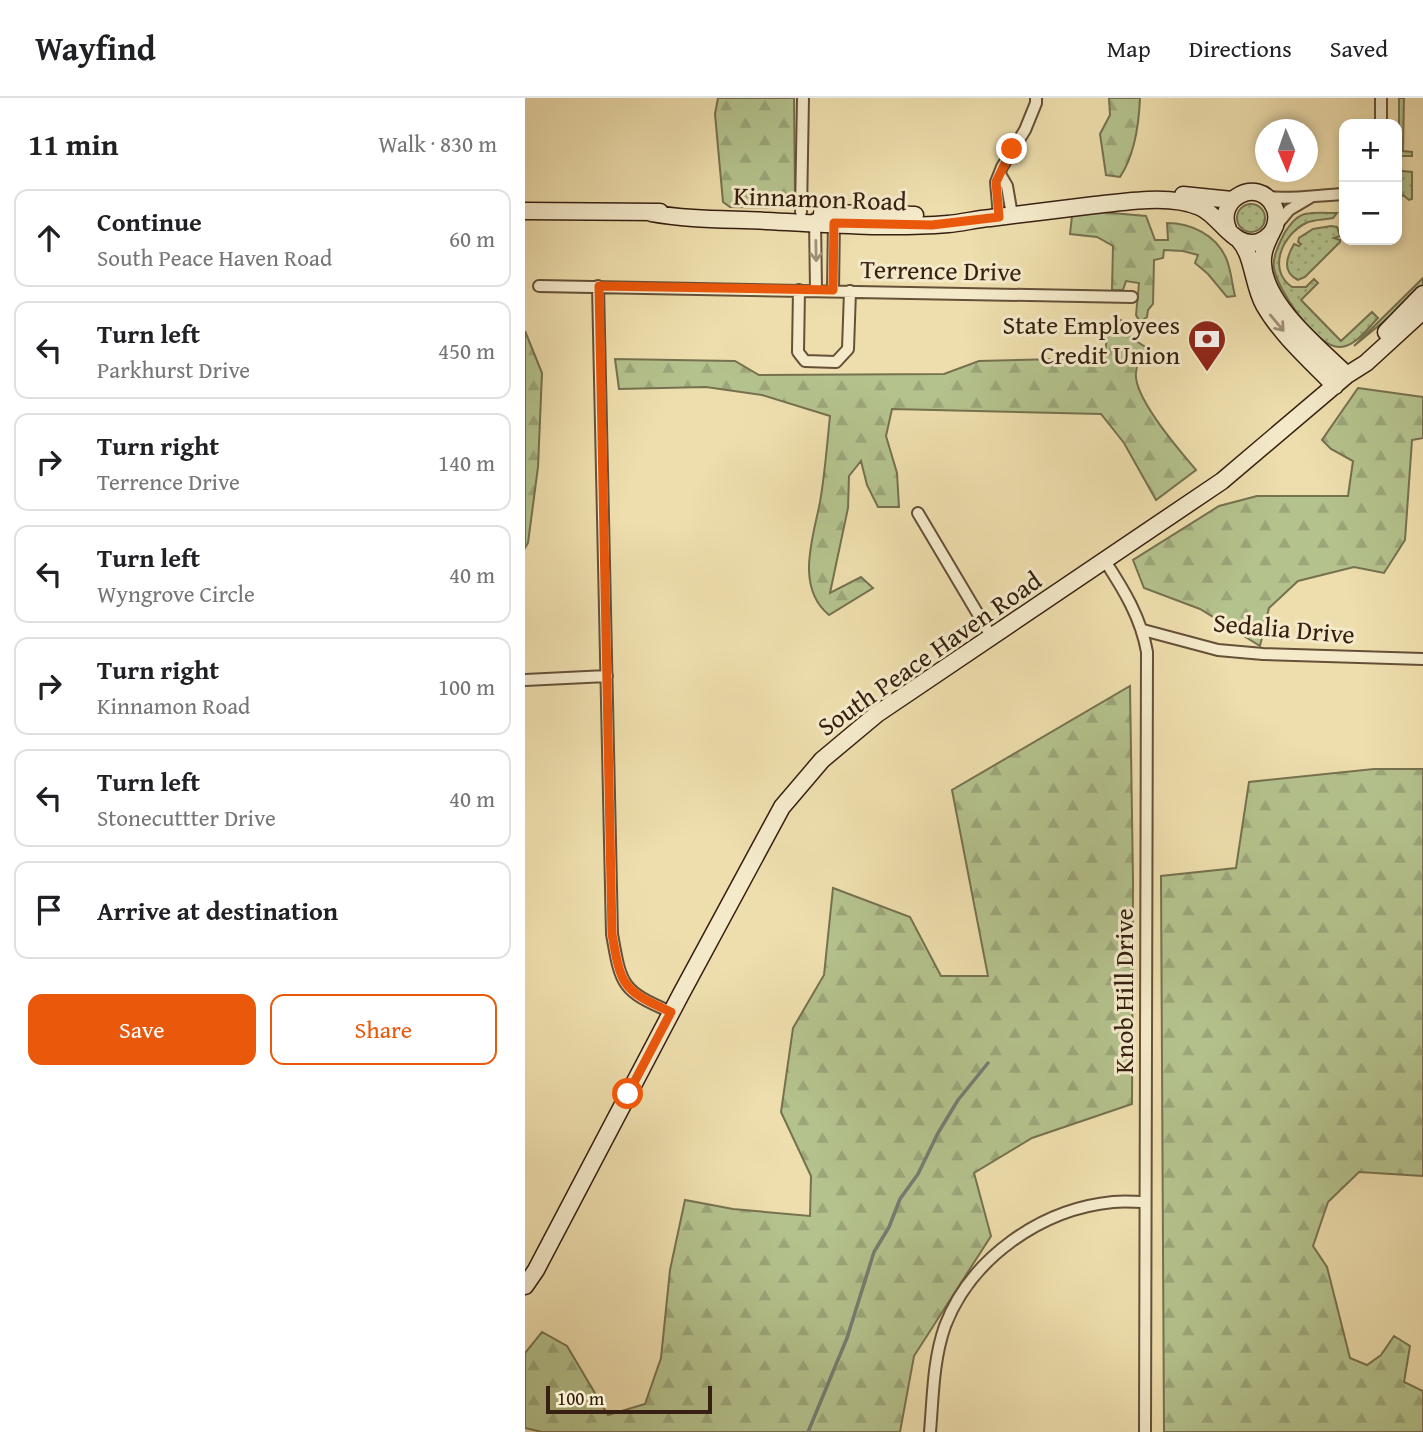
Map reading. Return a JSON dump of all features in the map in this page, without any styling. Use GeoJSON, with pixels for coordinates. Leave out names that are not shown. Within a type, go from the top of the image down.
{"type":"FeatureCollection","features":[{"type":"Feature","properties":{"kind":"main road","name":"Kinnamon Road"},"geometry":{"type":"LineString","coordinates":[[525,211],[692,211],[834,218],[1000,217],[1159,200],[1175,195],[1232,200],[1247,192],[1266,197]]}},
{"type":"Feature","properties":{"kind":"main road"},"geometry":{"type":"LineString","coordinates":[[1266,197],[1276,212],[1263,260],[1271,292],[1341,381]]}},
{"type":"Feature","properties":{"kind":"main road","name":"Kinnamon Road"},"geometry":{"type":"LineString","coordinates":[[1159,200],[1198,206],[1215,216],[1246,249],[1257,290],[1270,314],[1341,381]]}},
{"type":"Feature","properties":{"kind":"main road"},"geometry":{"type":"LineString","coordinates":[[1232,200],[1226,213],[1234,235],[1257,242],[1266,238],[1273,230]]}},
{"type":"Feature","properties":{"kind":"main road","name":"South Peace Haven Road"},"geometry":{"type":"LineString","coordinates":[[1341,381],[1423,294]]}},
{"type":"Feature","properties":{"kind":"main road","name":"South Peace Haven Road"},"geometry":{"type":"LineString","coordinates":[[525,1286],[536,1270],[782,807],[822,760],[877,714],[1222,481],[1366,363],[1423,311]]}},
{"type":"Feature","properties":{"kind":"street"},"geometry":{"type":"LineString","coordinates":[[803,98],[816,290]]}},
{"type":"Feature","properties":{"kind":"street"},"geometry":{"type":"LineString","coordinates":[[1000,217],[1007,186],[1000,174],[1002,167],[1025,130],[1036,98]]}},
{"type":"Feature","properties":{"kind":"street"},"geometry":{"type":"LineString","coordinates":[[1381,98],[1381,119]]}},
{"type":"Feature","properties":{"kind":"street"},"geometry":{"type":"LineString","coordinates":[[1266,197],[1283,199],[1339,194]]}},
{"type":"Feature","properties":{"kind":"street"},"geometry":{"type":"LineString","coordinates":[[1273,230],[1289,210],[1311,197]]}},
{"type":"Feature","properties":{"kind":"street"},"geometry":{"type":"LineString","coordinates":[[833,290],[834,218]]}},
{"type":"Feature","properties":{"kind":"street","name":"Terrence Drive"},"geometry":{"type":"LineString","coordinates":[[538,286],[1132,297]]}},
{"type":"Feature","properties":{"kind":"street"},"geometry":{"type":"LineString","coordinates":[[599,286],[612,934],[618,972],[633,993],[671,1012]]}},
{"type":"Feature","properties":{"kind":"street"},"geometry":{"type":"LineString","coordinates":[[799,290],[798,352],[805,361],[837,362],[848,349],[850,291]]}},
{"type":"Feature","properties":{"kind":"street"},"geometry":{"type":"LineString","coordinates":[[918,513],[991,636]]}},
{"type":"Feature","properties":{"kind":"street","name":"Knob Hill Drive"},"geometry":{"type":"LineString","coordinates":[[1105,561],[1143,630],[1147,652],[1145,1432]]}},
{"type":"Feature","properties":{"kind":"street","name":"Sedalia Drive"},"geometry":{"type":"LineString","coordinates":[[1143,630],[1218,650],[1423,659]]}},
{"type":"Feature","properties":{"kind":"street"},"geometry":{"type":"LineString","coordinates":[[525,680],[607,676]]}},
{"type":"Feature","properties":{"kind":"street"},"geometry":{"type":"LineString","coordinates":[[930,1432],[936,1367],[945,1327],[962,1289],[979,1269],[1007,1244],[1058,1215],[1115,1201],[1145,1202]]}},
{"type":"Feature","properties":{"kind":"green space"},"geometry":{"type":"Polygon","coordinates":[[[718,98],[794,98],[795,196],[793,204],[788,208],[730,207],[723,202],[715,114],[718,98]]]}},
{"type":"Feature","properties":{"kind":"green space"},"geometry":{"type":"Polygon","coordinates":[[[1109,98],[1140,98],[1135,139],[1120,177],[1106,175],[1100,134],[1110,115],[1109,98]]]}},
{"type":"Feature","properties":{"kind":"green space"},"geometry":{"type":"Polygon","coordinates":[[[1399,98],[1404,98],[1403,151],[1412,152],[1412,156],[1402,156],[1402,119],[1399,119],[1399,98]]]}},
{"type":"Feature","properties":{"kind":"green space"},"geometry":{"type":"Polygon","coordinates":[[[1402,171],[1412,172],[1412,199],[1409,200],[1403,195],[1402,171]]]}},
{"type":"Feature","properties":{"kind":"green space"},"geometry":{"type":"Polygon","coordinates":[[[1251,204],[1261,208],[1265,218],[1261,228],[1251,232],[1241,228],[1237,218],[1241,208],[1251,204]]]}},
{"type":"Feature","properties":{"kind":"green space"},"geometry":{"type":"Polygon","coordinates":[[[1100,212],[1146,216],[1155,240],[1168,240],[1167,223],[1185,225],[1202,232],[1222,250],[1235,296],[1227,297],[1195,263],[1198,255],[1164,250],[1163,258],[1154,260],[1153,304],[1147,317],[1140,322],[1136,315],[1139,283],[1126,281],[1123,290],[1112,290],[1113,246],[1097,237],[1070,234],[1072,216],[1100,212]]]}},
{"type":"Feature","properties":{"kind":"green space"},"geometry":{"type":"Polygon","coordinates":[[[1309,213],[1337,213],[1333,218],[1309,222],[1297,228],[1284,244],[1279,262],[1284,280],[1292,287],[1306,287],[1314,279],[1318,283],[1301,300],[1341,341],[1372,312],[1378,318],[1351,344],[1340,347],[1320,338],[1299,316],[1282,290],[1274,268],[1274,259],[1283,236],[1296,219],[1309,213]]]}},
{"type":"Feature","properties":{"kind":"green space"},"geometry":{"type":"Polygon","coordinates":[[[1337,227],[1339,236],[1334,238],[1339,240],[1339,243],[1305,277],[1298,280],[1289,273],[1289,254],[1294,244],[1301,244],[1298,242],[1299,238],[1313,229],[1337,227]]]}},
{"type":"Feature","properties":{"kind":"green space"},"geometry":{"type":"Polygon","coordinates":[[[1423,278],[1423,289],[1354,346],[1423,278]]]}},
{"type":"Feature","properties":{"kind":"green space"},"geometry":{"type":"Polygon","coordinates":[[[1121,320],[1133,339],[1147,348],[1136,370],[1142,396],[1159,423],[1196,470],[1156,500],[1124,443],[1101,414],[892,409],[886,436],[897,473],[899,507],[878,507],[867,485],[861,461],[849,476],[848,508],[830,593],[861,577],[873,588],[829,615],[812,591],[809,561],[822,491],[830,416],[762,395],[706,387],[619,389],[615,359],[735,361],[759,375],[944,374],[979,361],[1104,358],[1109,326],[1121,320]]]}},
{"type":"Feature","properties":{"kind":"green space"},"geometry":{"type":"Polygon","coordinates":[[[525,331],[542,373],[538,467],[528,543],[525,548],[525,331]]]}},
{"type":"Feature","properties":{"kind":"green space"},"geometry":{"type":"Polygon","coordinates":[[[1358,388],[1423,397],[1423,438],[1412,440],[1405,540],[1384,573],[1354,567],[1298,581],[1269,608],[1260,646],[1200,609],[1144,588],[1133,560],[1219,506],[1257,496],[1348,496],[1353,461],[1331,449],[1322,440],[1358,388]]]}},
{"type":"Feature","properties":{"kind":"green space"},"geometry":{"type":"Polygon","coordinates":[[[1130,686],[1132,1104],[1032,1138],[974,1173],[991,1236],[914,1356],[900,1432],[542,1432],[525,1428],[525,1353],[542,1332],[567,1346],[608,1415],[645,1404],[661,1358],[670,1270],[685,1200],[733,1209],[810,1216],[811,1176],[781,1112],[793,1028],[824,975],[833,888],[910,917],[941,976],[988,976],[952,790],[1130,686]]]}},
{"type":"Feature","properties":{"kind":"green space"},"geometry":{"type":"Polygon","coordinates":[[[1374,769],[1423,769],[1423,1176],[1359,1172],[1328,1202],[1313,1246],[1327,1267],[1350,1358],[1367,1365],[1381,1355],[1394,1336],[1410,1346],[1404,1382],[1423,1391],[1423,1432],[1164,1432],[1161,876],[1236,868],[1249,782],[1374,769]]]}},
{"type":"Feature","properties":{"kind":"waterway"},"geometry":{"type":"LineString","coordinates":[[808,1432],[847,1338],[874,1252],[889,1227],[900,1199],[918,1174],[938,1133],[958,1100],[988,1063]]}},
{"type":"Feature","properties":{"kind":"place","name":"State Employees Credit Union"},"geometry":{"type":"Point","coordinates":[1207,373]}},
{"type":"Feature","properties":{"kind":"route"},"geometry":{"type":"LineString","coordinates":[[628,1094],[671,1012],[633,993],[618,972],[612,934],[599,286],[833,290],[834,223],[932,225],[999,217],[996,182],[1012,149]]}}]}
